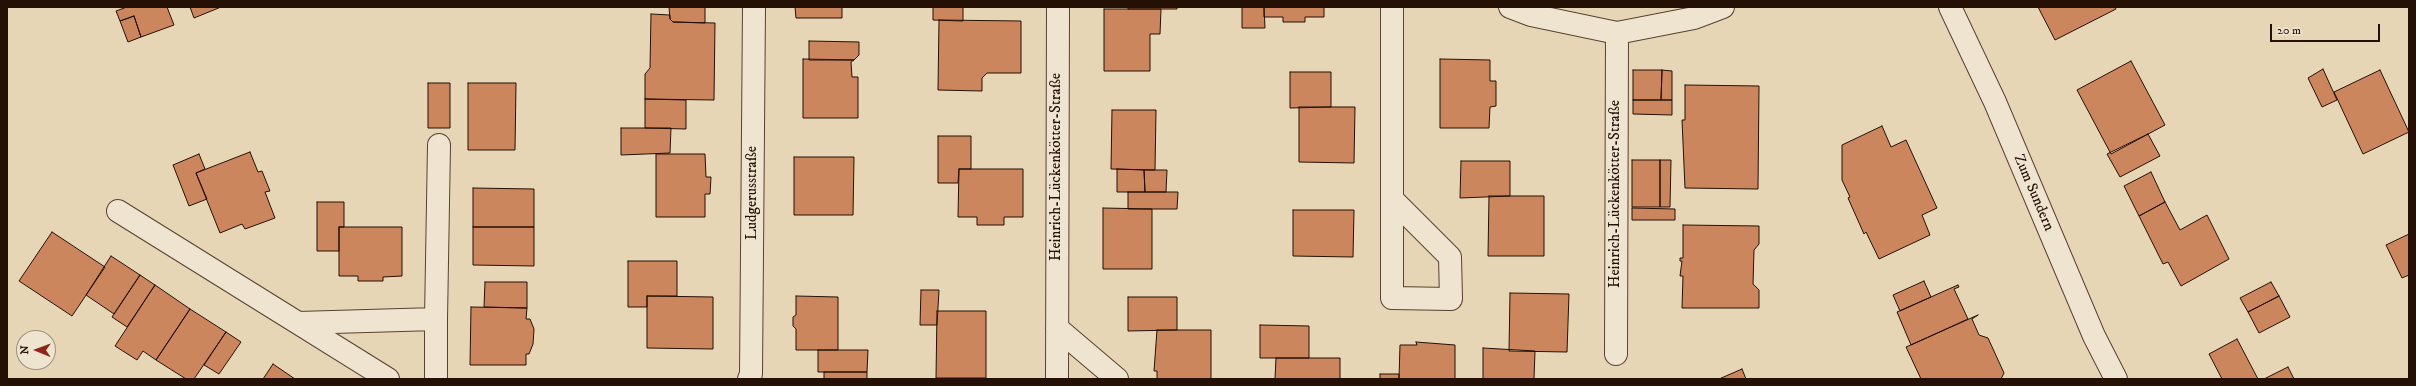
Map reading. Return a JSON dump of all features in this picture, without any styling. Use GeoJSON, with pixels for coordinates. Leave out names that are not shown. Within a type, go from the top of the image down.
{"type":"FeatureCollection","features":[{"type":"Feature","properties":{"kind":"street","name":"Ludgerusstraße"},"geometry":{"type":"LineString","coordinates":[[749,379],[751,374],[754,7]]}},
{"type":"Feature","properties":{"kind":"street","name":"Heinrich-Lückenkötter-Straße"},"geometry":{"type":"LineString","coordinates":[[1057,379],[1058,7]]}},
{"type":"Feature","properties":{"kind":"street"},"geometry":{"type":"LineString","coordinates":[[1392,7],[1392,200],[1392,298],[1451,299],[1450,257],[1392,200]]}},
{"type":"Feature","properties":{"kind":"street"},"geometry":{"type":"LineString","coordinates":[[1510,7],[1531,15],[1617,33],[1694,18],[1723,7]]}},
{"type":"Feature","properties":{"kind":"street","name":"Zum Sundern"},"geometry":{"type":"LineString","coordinates":[[1950,7],[1995,102],[2094,336],[2116,379]]}},
{"type":"Feature","properties":{"kind":"street","name":"Heinrich-Lückenkötter-Straße"},"geometry":{"type":"LineString","coordinates":[[1616,354],[1617,33]]}},
{"type":"Feature","properties":{"kind":"street"},"geometry":{"type":"LineString","coordinates":[[436,379],[439,145]]}},
{"type":"Feature","properties":{"kind":"street"},"geometry":{"type":"LineString","coordinates":[[118,211],[388,379]]}},
{"type":"Feature","properties":{"kind":"street"},"geometry":{"type":"LineString","coordinates":[[298,322],[436,319]]}},
{"type":"Feature","properties":{"kind":"street"},"geometry":{"type":"LineString","coordinates":[[1057,328],[1117,379]]}},
{"type":"Feature","properties":{"kind":"building"},"geometry":{"type":"Polygon","coordinates":[[[127,7],[167,7],[174,25],[141,37],[134,16],[120,21],[116,11],[127,7]]]}},
{"type":"Feature","properties":{"kind":"building"},"geometry":{"type":"Polygon","coordinates":[[[190,7],[221,7],[194,18],[190,7]]]}},
{"type":"Feature","properties":{"kind":"building"},"geometry":{"type":"Polygon","coordinates":[[[669,7],[705,7],[705,23],[673,22],[670,19],[669,7]]]}},
{"type":"Feature","properties":{"kind":"building"},"geometry":{"type":"Polygon","coordinates":[[[795,7],[842,7],[842,18],[796,18],[795,7]]]}},
{"type":"Feature","properties":{"kind":"building"},"geometry":{"type":"Polygon","coordinates":[[[933,7],[963,7],[963,21],[933,20],[933,7]]]}},
{"type":"Feature","properties":{"kind":"building"},"geometry":{"type":"Polygon","coordinates":[[[1128,7],[1177,7],[1177,9],[1128,9],[1128,7]]]}},
{"type":"Feature","properties":{"kind":"building"},"geometry":{"type":"Polygon","coordinates":[[[1242,7],[1264,7],[1265,28],[1242,28],[1242,7]]]}},
{"type":"Feature","properties":{"kind":"building"},"geometry":{"type":"Polygon","coordinates":[[[1264,7],[1324,7],[1324,17],[1305,17],[1305,22],[1283,22],[1283,17],[1264,17],[1264,7]]]}},
{"type":"Feature","properties":{"kind":"building"},"geometry":{"type":"Polygon","coordinates":[[[2038,7],[2115,7],[2116,9],[2055,40],[2038,7]]]}},
{"type":"Feature","properties":{"kind":"building"},"geometry":{"type":"Polygon","coordinates":[[[1104,9],[1161,9],[1160,34],[1150,34],[1150,71],[1104,71],[1104,9]]]}},
{"type":"Feature","properties":{"kind":"building"},"geometry":{"type":"Polygon","coordinates":[[[651,14],[670,15],[670,19],[673,22],[715,23],[714,100],[645,99],[645,74],[650,68],[651,14]]]}},
{"type":"Feature","properties":{"kind":"building"},"geometry":{"type":"Polygon","coordinates":[[[134,16],[141,37],[128,42],[120,21],[134,16]]]}},
{"type":"Feature","properties":{"kind":"building"},"geometry":{"type":"Polygon","coordinates":[[[939,20],[1021,21],[1021,73],[987,73],[982,78],[982,91],[938,90],[939,20]]]}},
{"type":"Feature","properties":{"kind":"building"},"geometry":{"type":"Polygon","coordinates":[[[809,41],[859,42],[859,55],[854,60],[809,60],[809,41]]]}},
{"type":"Feature","properties":{"kind":"building"},"geometry":{"type":"Polygon","coordinates":[[[803,59],[854,60],[851,62],[852,77],[858,77],[858,118],[803,118],[803,59]]]}},
{"type":"Feature","properties":{"kind":"building"},"geometry":{"type":"Polygon","coordinates":[[[1440,59],[1490,60],[1490,81],[1496,81],[1496,106],[1490,107],[1489,128],[1440,128],[1440,59]]]}},
{"type":"Feature","properties":{"kind":"building"},"geometry":{"type":"Polygon","coordinates":[[[2131,61],[2165,125],[2111,154],[2077,90],[2131,61]]]}},
{"type":"Feature","properties":{"kind":"building"},"geometry":{"type":"Polygon","coordinates":[[[2323,69],[2337,100],[2322,107],[2308,78],[2323,69]]]}},
{"type":"Feature","properties":{"kind":"building"},"geometry":{"type":"Polygon","coordinates":[[[1633,70],[1662,70],[1661,100],[1633,100],[1633,70]]]}},
{"type":"Feature","properties":{"kind":"building"},"geometry":{"type":"Polygon","coordinates":[[[1662,70],[1672,71],[1672,100],[1661,100],[1662,70]]]}},
{"type":"Feature","properties":{"kind":"building"},"geometry":{"type":"Polygon","coordinates":[[[2380,70],[2409,132],[2363,154],[2334,92],[2380,70]]]}},
{"type":"Feature","properties":{"kind":"building"},"geometry":{"type":"Polygon","coordinates":[[[1290,72],[1331,72],[1331,107],[1290,108],[1290,72]]]}},
{"type":"Feature","properties":{"kind":"building"},"geometry":{"type":"Polygon","coordinates":[[[428,83],[450,83],[450,128],[428,128],[428,83]]]}},
{"type":"Feature","properties":{"kind":"building"},"geometry":{"type":"Polygon","coordinates":[[[468,83],[516,83],[515,150],[468,150],[468,83]]]}},
{"type":"Feature","properties":{"kind":"building"},"geometry":{"type":"Polygon","coordinates":[[[1685,85],[1759,86],[1758,189],[1685,188],[1682,120],[1685,120],[1685,85]]]}},
{"type":"Feature","properties":{"kind":"building"},"geometry":{"type":"Polygon","coordinates":[[[645,99],[686,100],[686,129],[645,128],[645,99]]]}},
{"type":"Feature","properties":{"kind":"building"},"geometry":{"type":"Polygon","coordinates":[[[1633,100],[1672,100],[1672,115],[1633,114],[1633,100]]]}},
{"type":"Feature","properties":{"kind":"building"},"geometry":{"type":"Polygon","coordinates":[[[1299,107],[1355,107],[1354,163],[1299,162],[1299,107]]]}},
{"type":"Feature","properties":{"kind":"building"},"geometry":{"type":"Polygon","coordinates":[[[1112,110],[1156,110],[1155,170],[1111,169],[1112,110]]]}},
{"type":"Feature","properties":{"kind":"building"},"geometry":{"type":"Polygon","coordinates":[[[1882,126],[1891,147],[1906,140],[1937,208],[1922,215],[1930,235],[1879,259],[1866,232],[1864,234],[1848,198],[1850,197],[1842,180],[1842,145],[1882,126]]]}},
{"type":"Feature","properties":{"kind":"building"},"geometry":{"type":"Polygon","coordinates":[[[621,128],[671,128],[670,153],[621,155],[621,128]]]}},
{"type":"Feature","properties":{"kind":"building"},"geometry":{"type":"Polygon","coordinates":[[[2148,134],[2160,156],[2120,177],[2107,154],[2148,134]]]}},
{"type":"Feature","properties":{"kind":"building"},"geometry":{"type":"Polygon","coordinates":[[[938,136],[971,136],[971,169],[959,169],[958,183],[938,183],[938,136]]]}},
{"type":"Feature","properties":{"kind":"building"},"geometry":{"type":"Polygon","coordinates":[[[250,152],[258,172],[262,171],[270,191],[265,192],[275,218],[245,229],[242,224],[220,233],[196,173],[250,152]]]}},
{"type":"Feature","properties":{"kind":"building"},"geometry":{"type":"Polygon","coordinates":[[[199,154],[205,169],[196,173],[207,199],[189,206],[173,165],[199,154]]]}},
{"type":"Feature","properties":{"kind":"building"},"geometry":{"type":"Polygon","coordinates":[[[656,154],[705,154],[706,177],[711,177],[710,194],[705,194],[705,217],[656,217],[656,154]]]}},
{"type":"Feature","properties":{"kind":"building"},"geometry":{"type":"Polygon","coordinates":[[[794,157],[854,157],[853,215],[794,215],[794,157]]]}},
{"type":"Feature","properties":{"kind":"building"},"geometry":{"type":"Polygon","coordinates":[[[1632,160],[1660,160],[1660,207],[1632,207],[1632,160]]]}},
{"type":"Feature","properties":{"kind":"building"},"geometry":{"type":"Polygon","coordinates":[[[1660,160],[1671,160],[1670,207],[1660,207],[1660,160]]]}},
{"type":"Feature","properties":{"kind":"building"},"geometry":{"type":"Polygon","coordinates":[[[1461,161],[1510,161],[1510,196],[1460,198],[1461,161]]]}},
{"type":"Feature","properties":{"kind":"building"},"geometry":{"type":"Polygon","coordinates":[[[959,169],[1023,169],[1023,217],[1004,217],[1004,225],[977,225],[977,217],[958,217],[959,169]]]}},
{"type":"Feature","properties":{"kind":"building"},"geometry":{"type":"Polygon","coordinates":[[[1117,169],[1144,170],[1145,192],[1117,192],[1117,169]]]}},
{"type":"Feature","properties":{"kind":"building"},"geometry":{"type":"Polygon","coordinates":[[[1144,170],[1167,170],[1166,192],[1145,192],[1144,170]]]}},
{"type":"Feature","properties":{"kind":"building"},"geometry":{"type":"Polygon","coordinates":[[[2151,172],[2165,202],[2139,216],[2124,186],[2151,172]]]}},
{"type":"Feature","properties":{"kind":"building"},"geometry":{"type":"Polygon","coordinates":[[[473,188],[534,189],[534,227],[473,227],[473,188]]]}},
{"type":"Feature","properties":{"kind":"building"},"geometry":{"type":"Polygon","coordinates":[[[1128,192],[1178,192],[1177,209],[1128,209],[1128,192]]]}},
{"type":"Feature","properties":{"kind":"building"},"geometry":{"type":"Polygon","coordinates":[[[1489,196],[1544,196],[1544,256],[1488,256],[1489,196]]]}},
{"type":"Feature","properties":{"kind":"building"},"geometry":{"type":"Polygon","coordinates":[[[317,202],[344,202],[344,227],[339,227],[339,251],[317,251],[317,202]]]}},
{"type":"Feature","properties":{"kind":"building"},"geometry":{"type":"Polygon","coordinates":[[[2165,202],[2180,230],[2207,215],[2229,259],[2181,286],[2168,262],[2163,264],[2139,216],[2165,202]]]}},
{"type":"Feature","properties":{"kind":"building"},"geometry":{"type":"Polygon","coordinates":[[[1103,208],[1152,209],[1152,269],[1103,269],[1103,208]]]}},
{"type":"Feature","properties":{"kind":"building"},"geometry":{"type":"Polygon","coordinates":[[[1632,208],[1675,209],[1675,220],[1632,220],[1632,208]]]}},
{"type":"Feature","properties":{"kind":"building"},"geometry":{"type":"Polygon","coordinates":[[[1293,210],[1354,210],[1353,257],[1293,256],[1293,210]]]}},
{"type":"Feature","properties":{"kind":"building"},"geometry":{"type":"Polygon","coordinates":[[[1683,225],[1759,226],[1759,244],[1754,250],[1753,284],[1759,290],[1759,308],[1682,308],[1683,276],[1680,276],[1682,261],[1680,261],[1680,258],[1683,258],[1683,225]]]}},
{"type":"Feature","properties":{"kind":"building"},"geometry":{"type":"Polygon","coordinates":[[[339,227],[402,227],[402,276],[383,277],[383,281],[358,281],[358,276],[339,276],[339,227]]]}},
{"type":"Feature","properties":{"kind":"building"},"geometry":{"type":"Polygon","coordinates":[[[473,227],[534,227],[534,266],[473,265],[473,227]]]}},
{"type":"Feature","properties":{"kind":"building"},"geometry":{"type":"Polygon","coordinates":[[[52,232],[105,267],[72,316],[19,281],[52,232]]]}},
{"type":"Feature","properties":{"kind":"building"},"geometry":{"type":"Polygon","coordinates":[[[2409,234],[2409,275],[2402,278],[2386,245],[2409,234]]]}},
{"type":"Feature","properties":{"kind":"building"},"geometry":{"type":"Polygon","coordinates":[[[111,256],[140,275],[114,314],[86,295],[111,256]]]}},
{"type":"Feature","properties":{"kind":"building"},"geometry":{"type":"Polygon","coordinates":[[[628,261],[677,261],[677,296],[647,296],[647,307],[628,307],[628,261]]]}},
{"type":"Feature","properties":{"kind":"building"},"geometry":{"type":"Polygon","coordinates":[[[140,275],[155,285],[127,327],[112,317],[140,275]]]}},
{"type":"Feature","properties":{"kind":"building"},"geometry":{"type":"Polygon","coordinates":[[[1924,281],[1931,297],[1900,311],[1893,295],[1924,281]]]}},
{"type":"Feature","properties":{"kind":"building"},"geometry":{"type":"Polygon","coordinates":[[[485,282],[527,282],[527,308],[484,307],[485,282]]]}},
{"type":"Feature","properties":{"kind":"building"},"geometry":{"type":"Polygon","coordinates":[[[2271,282],[2279,296],[2248,312],[2240,298],[2271,282]]]}},
{"type":"Feature","properties":{"kind":"building"},"geometry":{"type":"Polygon","coordinates":[[[155,285],[190,309],[156,360],[143,351],[137,360],[115,346],[155,285]]]}},
{"type":"Feature","properties":{"kind":"building"},"geometry":{"type":"Polygon","coordinates":[[[1958,285],[1959,287],[1954,289],[1968,319],[1911,345],[1897,312],[1958,285]]]}},
{"type":"Feature","properties":{"kind":"building"},"geometry":{"type":"Polygon","coordinates":[[[921,290],[939,290],[937,325],[920,325],[921,290]]]}},
{"type":"Feature","properties":{"kind":"building"},"geometry":{"type":"Polygon","coordinates":[[[1510,293],[1569,294],[1567,352],[1509,351],[1510,293]]]}},
{"type":"Feature","properties":{"kind":"building"},"geometry":{"type":"Polygon","coordinates":[[[647,296],[713,297],[713,349],[647,348],[647,296]]]}},
{"type":"Feature","properties":{"kind":"building"},"geometry":{"type":"Polygon","coordinates":[[[796,296],[838,297],[838,350],[796,350],[796,329],[793,326],[793,317],[796,315],[796,296]]]}},
{"type":"Feature","properties":{"kind":"building"},"geometry":{"type":"Polygon","coordinates":[[[2279,296],[2290,317],[2259,333],[2248,312],[2279,296]]]}},
{"type":"Feature","properties":{"kind":"building"},"geometry":{"type":"Polygon","coordinates":[[[1128,297],[1177,297],[1177,330],[1128,331],[1128,297]]]}},
{"type":"Feature","properties":{"kind":"building"},"geometry":{"type":"Polygon","coordinates":[[[471,307],[527,308],[526,319],[530,319],[534,329],[533,344],[529,354],[526,354],[526,365],[470,365],[471,307]]]}},
{"type":"Feature","properties":{"kind":"building"},"geometry":{"type":"Polygon","coordinates":[[[190,309],[226,332],[194,379],[186,379],[156,360],[190,309]]]}},
{"type":"Feature","properties":{"kind":"building"},"geometry":{"type":"Polygon","coordinates":[[[937,311],[986,311],[986,378],[936,378],[937,311]]]}},
{"type":"Feature","properties":{"kind":"building"},"geometry":{"type":"Polygon","coordinates":[[[1978,315],[1972,319],[1979,335],[1988,338],[2004,373],[2001,379],[1921,379],[1906,347],[1978,315]]]}},
{"type":"Feature","properties":{"kind":"building"},"geometry":{"type":"Polygon","coordinates":[[[1260,325],[1309,326],[1309,358],[1260,358],[1260,325]]]}},
{"type":"Feature","properties":{"kind":"building"},"geometry":{"type":"Polygon","coordinates":[[[1157,330],[1211,330],[1211,379],[1157,379],[1157,371],[1154,371],[1157,330]]]}},
{"type":"Feature","properties":{"kind":"building"},"geometry":{"type":"Polygon","coordinates":[[[226,332],[241,342],[219,374],[204,365],[226,332]]]}},
{"type":"Feature","properties":{"kind":"building"},"geometry":{"type":"Polygon","coordinates":[[[2237,339],[2258,379],[2222,379],[2209,354],[2237,339]]]}},
{"type":"Feature","properties":{"kind":"building"},"geometry":{"type":"Polygon","coordinates":[[[1416,342],[1455,345],[1455,379],[1399,379],[1400,345],[1417,345],[1416,342]]]}},
{"type":"Feature","properties":{"kind":"building"},"geometry":{"type":"Polygon","coordinates":[[[1483,348],[1535,351],[1534,379],[1483,379],[1483,348]]]}},
{"type":"Feature","properties":{"kind":"building"},"geometry":{"type":"Polygon","coordinates":[[[818,350],[868,350],[867,372],[818,372],[818,350]]]}},
{"type":"Feature","properties":{"kind":"building"},"geometry":{"type":"Polygon","coordinates":[[[1276,358],[1340,358],[1340,379],[1275,379],[1276,358]]]}},
{"type":"Feature","properties":{"kind":"building"},"geometry":{"type":"Polygon","coordinates":[[[273,364],[295,379],[263,379],[273,364]]]}},
{"type":"Feature","properties":{"kind":"building"},"geometry":{"type":"Polygon","coordinates":[[[2288,367],[2294,379],[2264,379],[2288,367]]]}},
{"type":"Feature","properties":{"kind":"building"},"geometry":{"type":"Polygon","coordinates":[[[1742,369],[1746,379],[1719,379],[1742,369]]]}},
{"type":"Feature","properties":{"kind":"building"},"geometry":{"type":"Polygon","coordinates":[[[824,372],[867,372],[867,379],[824,379],[824,372]]]}},
{"type":"Feature","properties":{"kind":"building"},"geometry":{"type":"Polygon","coordinates":[[[1380,374],[1399,374],[1399,379],[1380,379],[1380,374]]]}}]}
